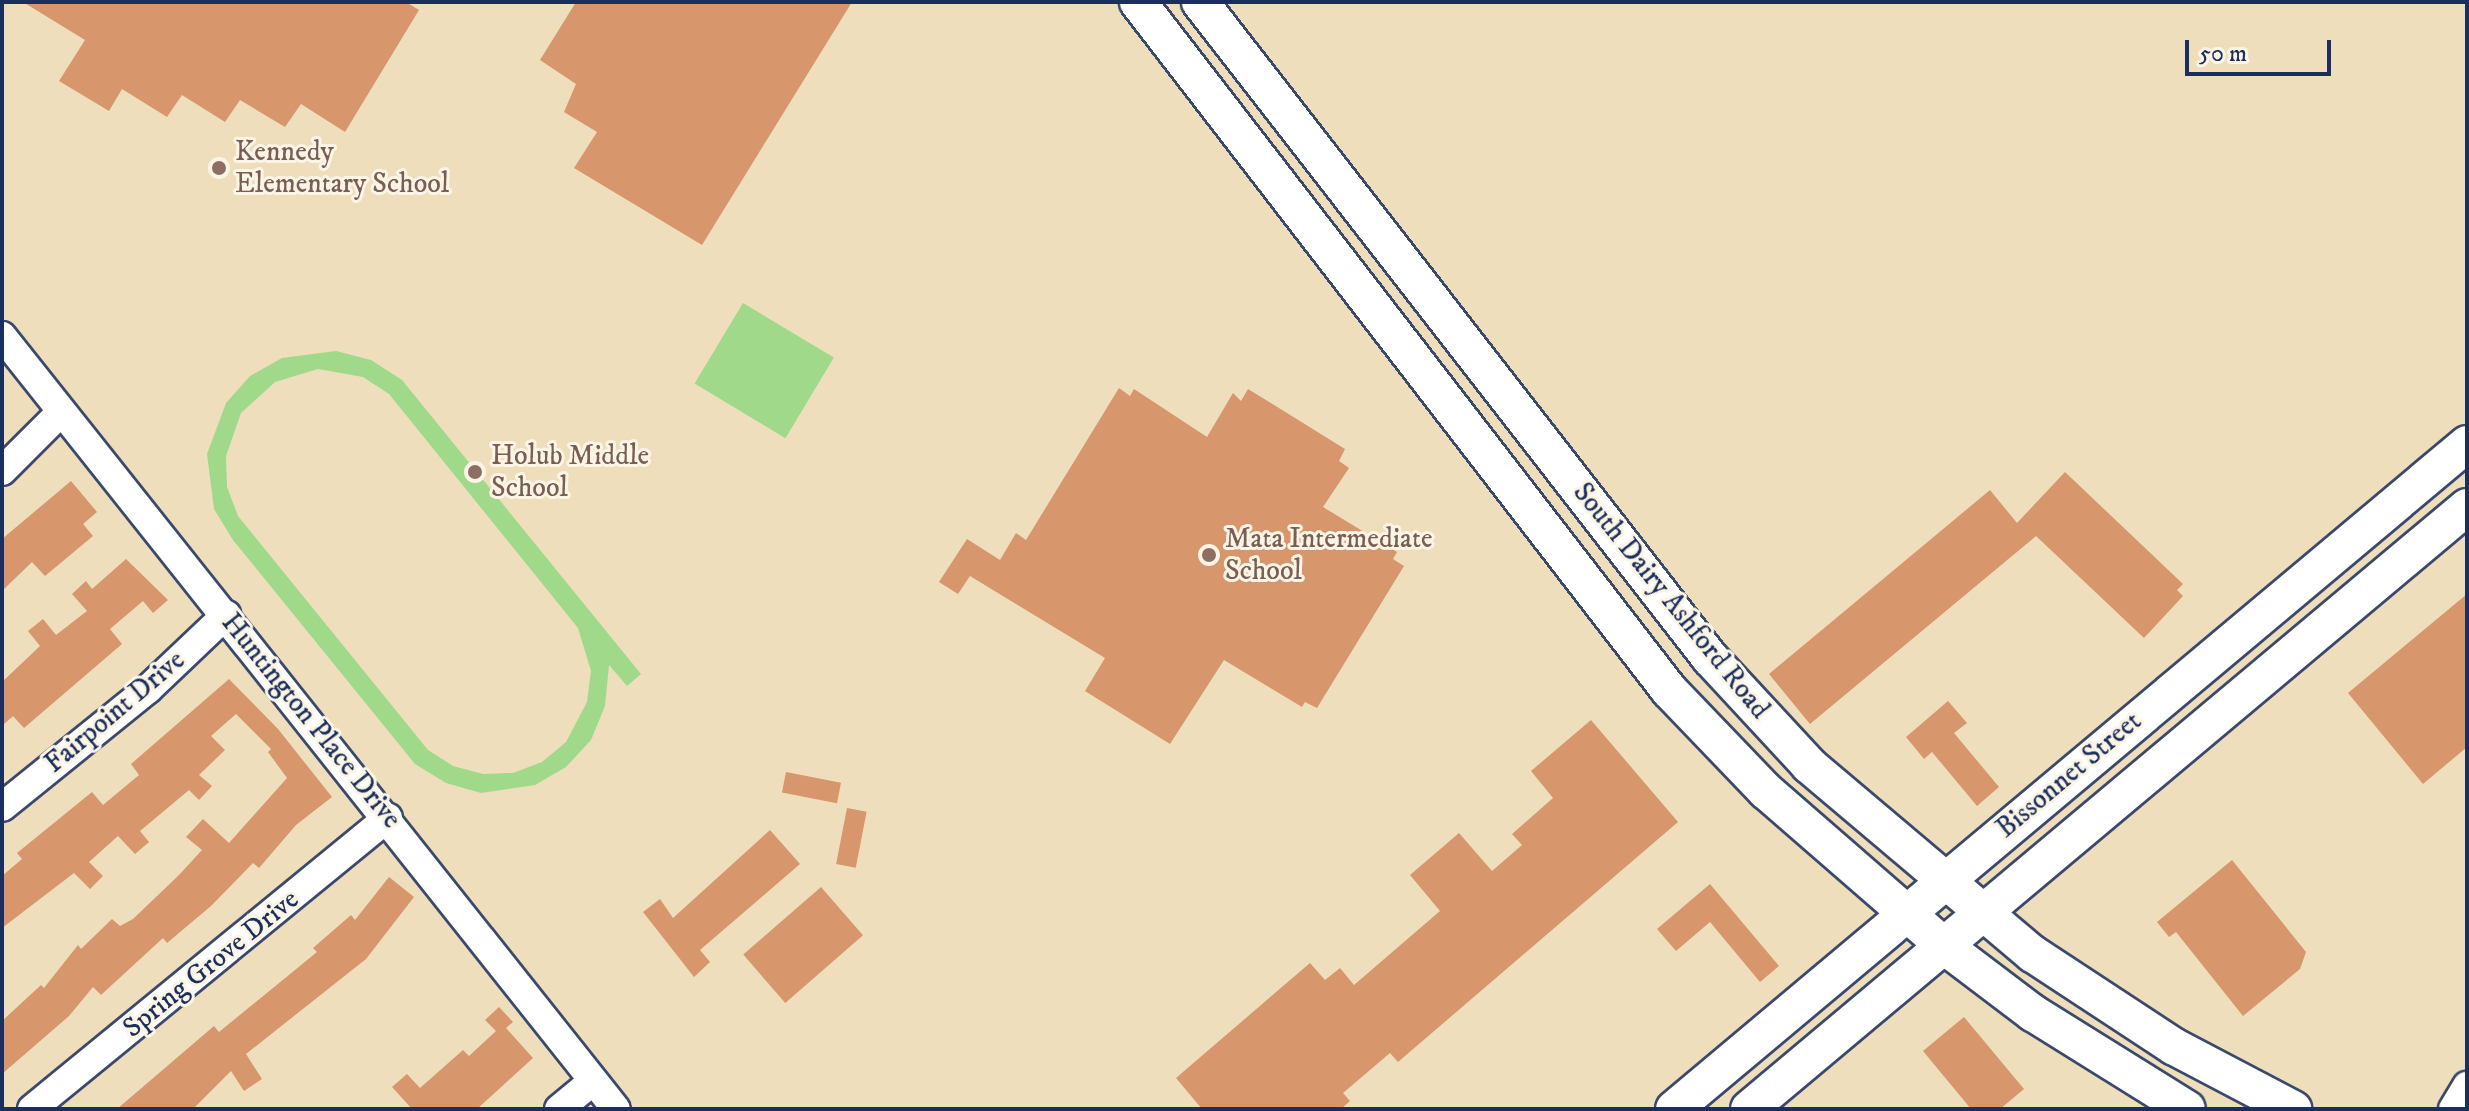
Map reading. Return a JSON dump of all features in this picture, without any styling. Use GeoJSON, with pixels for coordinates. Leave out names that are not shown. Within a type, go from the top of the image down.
{"type":"FeatureCollection","features":[{"type":"Feature","properties":{"kind":"main road","name":"South Dairy Ashford Road"},"geometry":{"type":"LineString","coordinates":[[1138,2],[1669,690],[1766,791],[1943,945],[2093,1052],[2187,1109]]}},
{"type":"Feature","properties":{"kind":"main road","name":"South Dairy Ashford Road"},"geometry":{"type":"LineString","coordinates":[[1200,2],[1710,658],[1809,765],[1984,915],[2127,1017],[2293,1109]]}},
{"type":"Feature","properties":{"kind":"main road"},"geometry":{"type":"LineString","coordinates":[[1276,181],[1316,149]]}},
{"type":"Feature","properties":{"kind":"main road"},"geometry":{"type":"LineString","coordinates":[[1473,438],[1514,404]]}},
{"type":"Feature","properties":{"kind":"main road","name":"Bissonnet Street"},"geometry":{"type":"LineString","coordinates":[[1674,1109],[2467,444]]}},
{"type":"Feature","properties":{"kind":"main road","name":"Bissonnet Street"},"geometry":{"type":"LineString","coordinates":[[1749,1109],[2467,507]]}},
{"type":"Feature","properties":{"kind":"main road"},"geometry":{"type":"LineString","coordinates":[[2216,652],[2247,689]]}},
{"type":"Feature","properties":{"kind":"main road"},"geometry":{"type":"LineString","coordinates":[[1669,690],[1710,658]]}},
{"type":"Feature","properties":{"kind":"main road"},"geometry":{"type":"LineString","coordinates":[[2093,1052],[2127,1017]]}},
{"type":"Feature","properties":{"kind":"street","name":"Huntington Place Drive"},"geometry":{"type":"LineString","coordinates":[[2,336],[388,818],[616,1109]]}},
{"type":"Feature","properties":{"kind":"street"},"geometry":{"type":"LineString","coordinates":[[2,471],[61,412]]}},
{"type":"Feature","properties":{"kind":"street","name":"Fairpoint Drive"},"geometry":{"type":"LineString","coordinates":[[2,807],[148,689],[226,615]]}},
{"type":"Feature","properties":{"kind":"street","name":"Spring Grove Drive"},"geometry":{"type":"LineString","coordinates":[[32,1109],[388,818]]}},
{"type":"Feature","properties":{"kind":"street"},"geometry":{"type":"LineString","coordinates":[[559,1109],[593,1081]]}},
{"type":"Feature","properties":{"kind":"street"},"geometry":{"type":"LineString","coordinates":[[2453,1109],[2467,1086]]}},
{"type":"Feature","properties":{"kind":"green space"},"geometry":{"type":"Polygon","coordinates":[[[743,303],[834,358],[785,438],[695,384],[743,303]]]}},
{"type":"Feature","properties":{"kind":"green space"},"geometry":{"type":"Polygon","coordinates":[[[336,351],[371,360],[402,380],[641,674],[627,686],[609,665],[605,706],[591,740],[566,767],[535,785],[481,793],[446,783],[415,764],[233,540],[214,509],[207,454],[226,403],[250,376],[282,358],[336,351]],[[318,369],[275,382],[241,413],[226,456],[227,487],[238,516],[428,750],[453,766],[483,774],[513,773],[542,762],[566,742],[587,702],[591,671],[578,628],[389,394],[363,377],[318,369]]]}},
{"type":"Feature","properties":{"kind":"building"},"geometry":{"type":"Polygon","coordinates":[[[23,2],[406,2],[419,10],[345,132],[301,104],[285,127],[240,100],[225,122],[182,95],[167,117],[122,89],[109,111],[59,81],[85,40],[23,2]]]}},
{"type":"Feature","properties":{"kind":"building"},"geometry":{"type":"Polygon","coordinates":[[[576,2],[852,2],[702,245],[574,168],[597,132],[564,112],[576,84],[540,60],[576,2]]]}},
{"type":"Feature","properties":{"kind":"building"},"geometry":{"type":"Polygon","coordinates":[[[1119,388],[1130,396],[1134,389],[1207,437],[1233,393],[1241,401],[1248,389],[1345,449],[1339,461],[1349,468],[1323,507],[1397,552],[1393,559],[1404,566],[1317,708],[1305,702],[1302,707],[1224,660],[1170,744],[1085,691],[1105,658],[970,576],[958,594],[939,582],[967,539],[1000,560],[1016,533],[1026,540],[1119,388]]]}},
{"type":"Feature","properties":{"kind":"building"},"geometry":{"type":"Polygon","coordinates":[[[2065,472],[2183,584],[2177,590],[2183,596],[2144,638],[2036,536],[1810,724],[1769,674],[1990,490],[2017,523],[2065,472]]]}},
{"type":"Feature","properties":{"kind":"building"},"geometry":{"type":"Polygon","coordinates":[[[71,481],[97,512],[83,524],[93,536],[45,576],[32,562],[2,591],[2,539],[71,481]]]}},
{"type":"Feature","properties":{"kind":"building"},"geometry":{"type":"Polygon","coordinates":[[[126,559],[168,600],[153,613],[143,601],[110,629],[122,644],[24,728],[13,716],[2,726],[2,682],[40,646],[28,631],[43,619],[56,635],[87,611],[72,594],[86,581],[92,589],[126,559]]]}},
{"type":"Feature","properties":{"kind":"building"},"geometry":{"type":"Polygon","coordinates":[[[2467,594],[2467,747],[2423,784],[2348,693],[2467,594]]]}},
{"type":"Feature","properties":{"kind":"building"},"geometry":{"type":"Polygon","coordinates":[[[229,679],[278,729],[332,797],[296,825],[259,868],[253,863],[211,906],[167,943],[163,938],[101,995],[93,987],[69,1016],[2,1074],[2,1021],[41,985],[44,988],[78,945],[81,949],[112,919],[120,926],[133,919],[179,875],[202,850],[186,837],[203,819],[229,843],[287,778],[268,752],[271,749],[236,714],[211,736],[225,750],[199,775],[212,786],[199,800],[189,790],[140,831],[149,842],[135,854],[118,836],[89,862],[103,876],[90,889],[74,873],[2,928],[2,876],[22,859],[17,853],[92,792],[103,805],[139,775],[131,764],[229,679]]]}},
{"type":"Feature","properties":{"kind":"building"},"geometry":{"type":"Polygon","coordinates":[[[1948,701],[1967,723],[1954,733],[1999,787],[1977,806],[1932,752],[1924,759],[1906,737],[1948,701]]]}},
{"type":"Feature","properties":{"kind":"building"},"geometry":{"type":"Polygon","coordinates":[[[1591,720],[1678,822],[1398,1062],[1390,1053],[1343,1093],[1350,1101],[1341,1109],[1202,1109],[1176,1078],[1310,963],[1325,980],[1340,968],[1354,985],[1440,911],[1410,875],[1459,833],[1492,871],[1522,845],[1512,834],[1553,798],[1531,771],[1591,720]]]}},
{"type":"Feature","properties":{"kind":"building"},"geometry":{"type":"Polygon","coordinates":[[[786,772],[841,783],[837,803],[782,793],[786,772]]]}},
{"type":"Feature","properties":{"kind":"building"},"geometry":{"type":"Polygon","coordinates":[[[847,808],[867,812],[856,868],[836,864],[847,808]]]}},
{"type":"Feature","properties":{"kind":"building"},"geometry":{"type":"Polygon","coordinates":[[[770,830],[800,864],[700,950],[710,962],[694,977],[643,912],[660,899],[673,918],[770,830]]]}},
{"type":"Feature","properties":{"kind":"building"},"geometry":{"type":"Polygon","coordinates":[[[2232,860],[2306,952],[2300,969],[2243,1016],[2176,932],[2169,937],[2157,922],[2232,860]]]}},
{"type":"Feature","properties":{"kind":"building"},"geometry":{"type":"Polygon","coordinates":[[[389,877],[414,897],[366,959],[246,1054],[262,1079],[244,1091],[231,1071],[193,1109],[117,1109],[214,1026],[219,1032],[317,952],[313,948],[351,915],[355,920],[389,877]]]}},
{"type":"Feature","properties":{"kind":"building"},"geometry":{"type":"Polygon","coordinates":[[[1710,884],[1779,966],[1760,982],[1710,922],[1676,951],[1657,929],[1710,884]]]}},
{"type":"Feature","properties":{"kind":"building"},"geometry":{"type":"Polygon","coordinates":[[[821,887],[863,935],[785,1003],[743,955],[821,887]]]}},
{"type":"Feature","properties":{"kind":"building"},"geometry":{"type":"Polygon","coordinates":[[[499,1007],[513,1022],[506,1028],[533,1058],[477,1109],[412,1109],[392,1087],[407,1074],[420,1088],[463,1050],[469,1056],[496,1031],[485,1020],[499,1007]]]}},
{"type":"Feature","properties":{"kind":"building"},"geometry":{"type":"Polygon","coordinates":[[[1964,1017],[2024,1089],[2000,1109],[1971,1109],[1923,1051],[1964,1017]]]}},
{"type":"Feature","properties":{"kind":"place","name":"Kennedy Elementary School"},"geometry":{"type":"Point","coordinates":[219,168]}},
{"type":"Feature","properties":{"kind":"place","name":"Holub Middle School"},"geometry":{"type":"Point","coordinates":[475,472]}},
{"type":"Feature","properties":{"kind":"place","name":"Mata Intermediate School"},"geometry":{"type":"Point","coordinates":[1209,555]}}]}
